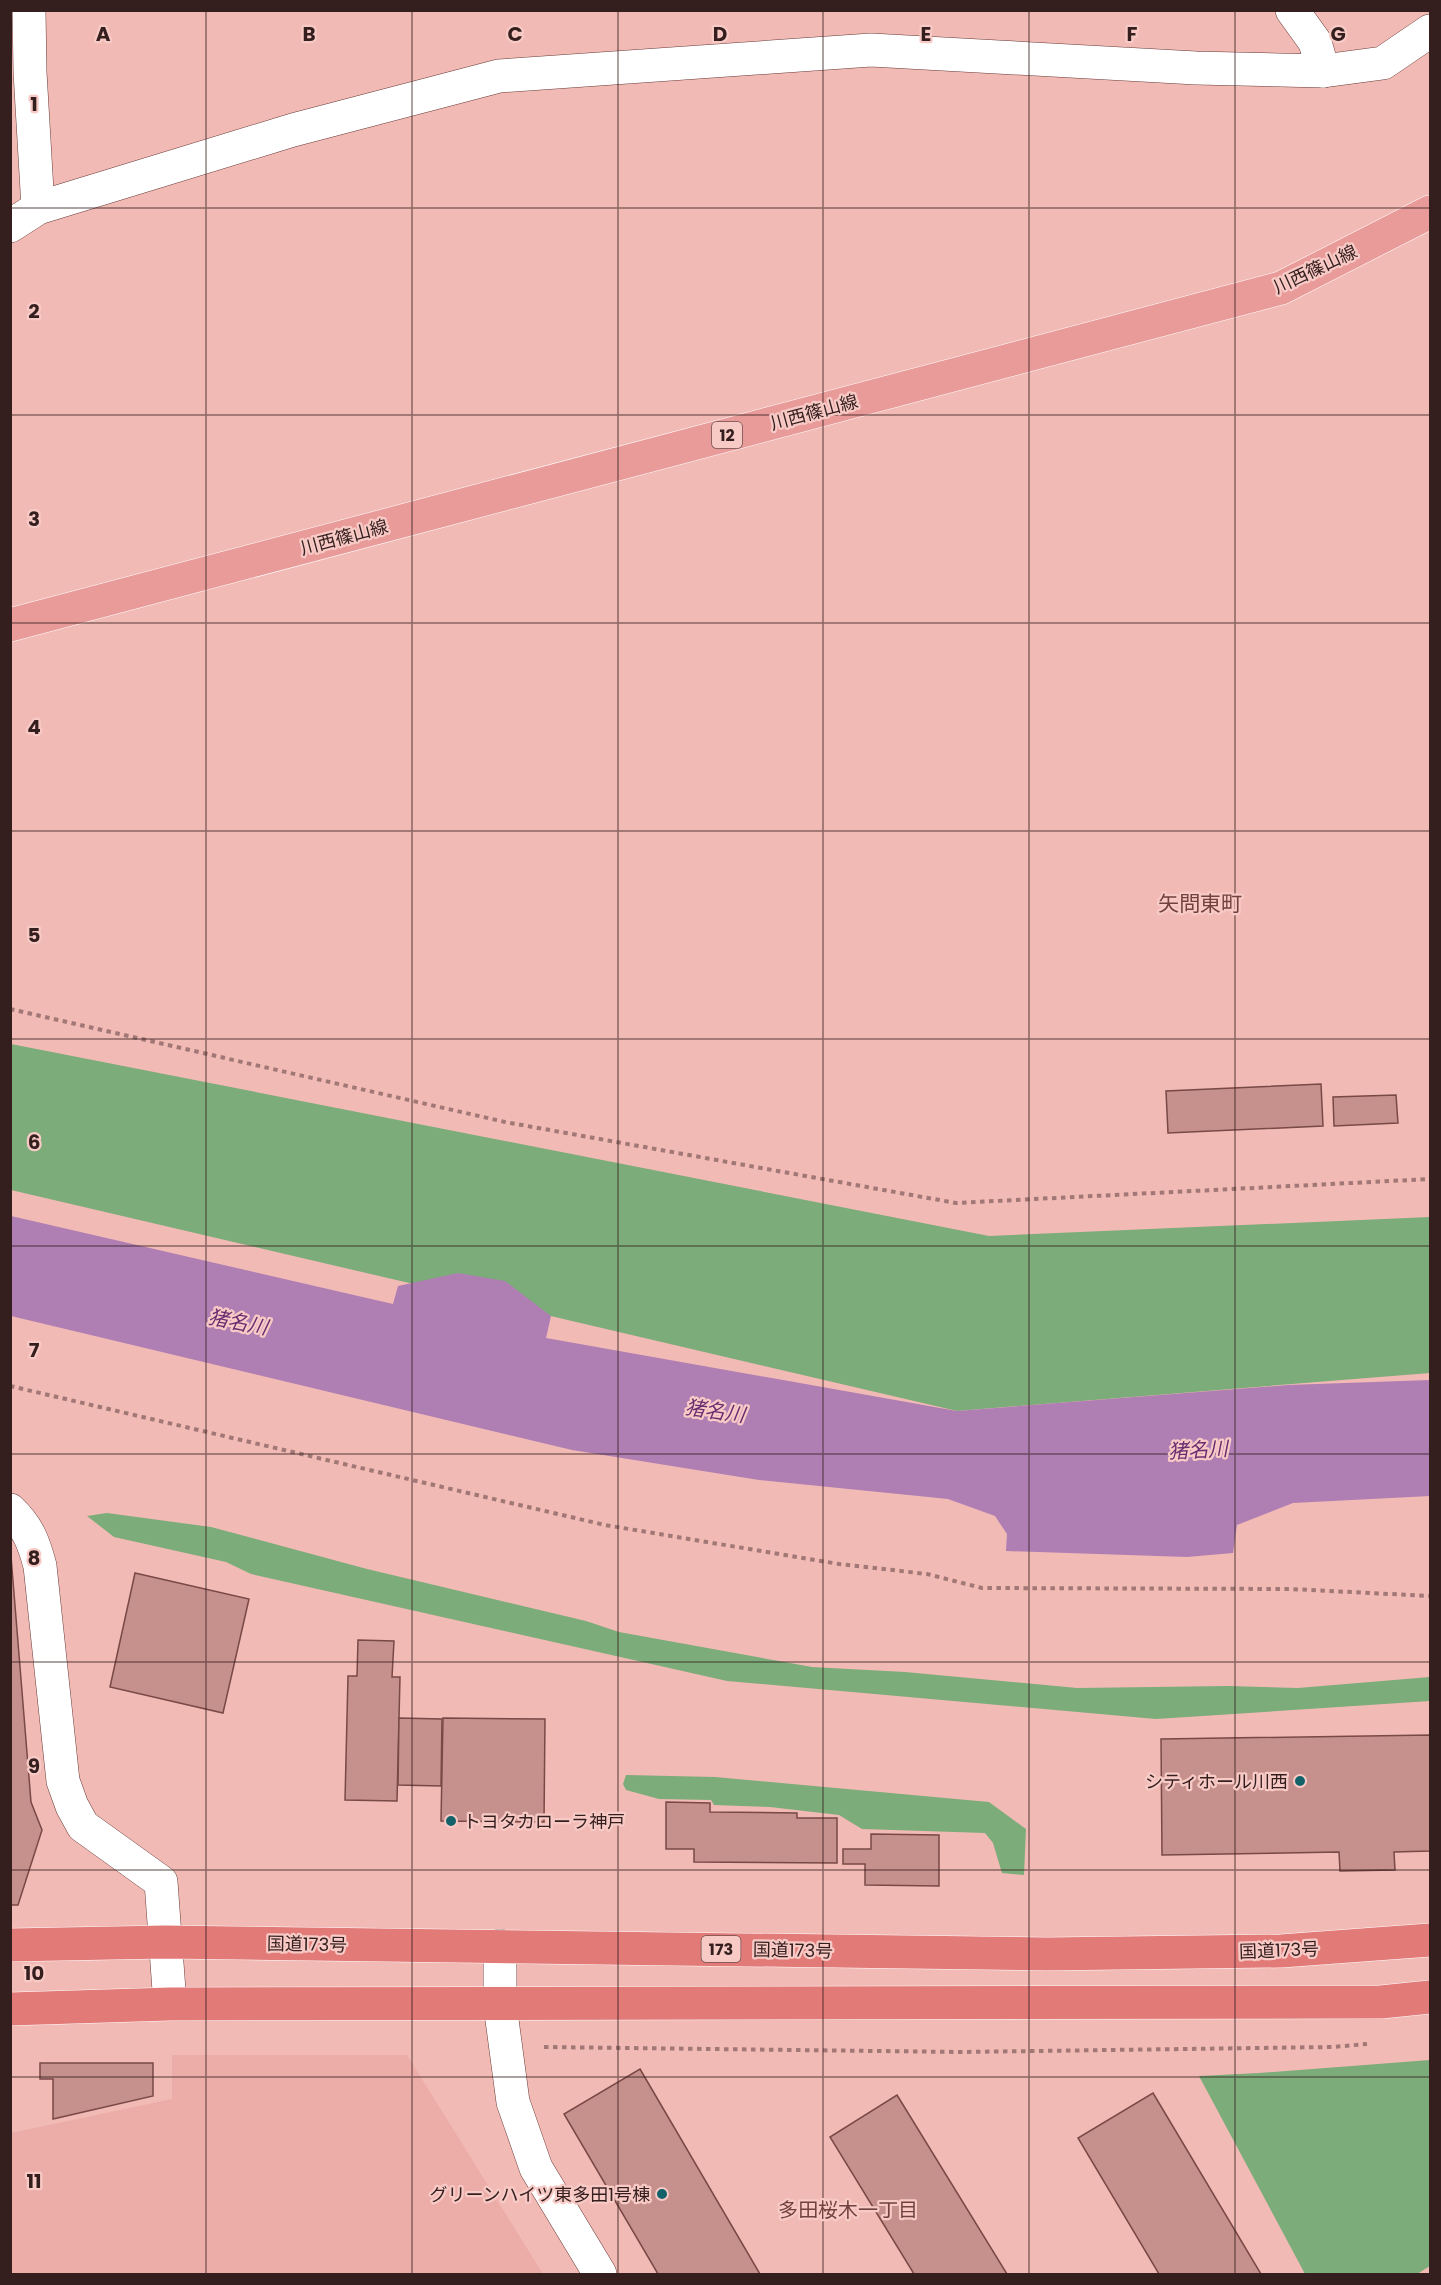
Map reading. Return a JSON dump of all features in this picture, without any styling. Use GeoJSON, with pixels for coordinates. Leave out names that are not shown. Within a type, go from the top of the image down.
{"type":"FeatureCollection","features":[{"type":"Feature","properties":{"kind":"highway","name":"国道173号"},"geometry":{"type":"LineString","coordinates":[[10,1945],[165,1942],[1047,1954],[1281,1951],[1431,1940]]}},
{"type":"Feature","properties":{"kind":"highway"},"geometry":{"type":"LineString","coordinates":[[10,2009],[170,2004],[1369,2002],[1431,1997]]}},
{"type":"Feature","properties":{"kind":"main road","name":"川西篠山線"},"geometry":{"type":"LineString","coordinates":[[10,625],[1281,288],[1431,212]]}},
{"type":"Feature","properties":{"kind":"street"},"geometry":{"type":"LineString","coordinates":[[29,10],[20,74],[38,208]]}},
{"type":"Feature","properties":{"kind":"street"},"geometry":{"type":"LineString","coordinates":[[1292,10],[1315,42],[1323,71]]}},
{"type":"Feature","properties":{"kind":"street"},"geometry":{"type":"LineString","coordinates":[[10,226],[38,208],[293,130],[499,76],[871,51],[1196,68],[1323,71],[1383,63],[1431,31]]}},
{"type":"Feature","properties":{"kind":"street"},"geometry":{"type":"LineString","coordinates":[[10,1510],[21,1520],[33,1539],[40,1566],[63,1781],[72,1806],[83,1826],[161,1882],[170,2004]]}},
{"type":"Feature","properties":{"kind":"street"},"geometry":{"type":"LineString","coordinates":[[500,1946],[500,2005],[513,2102],[536,2168],[600,2274]]}},
{"type":"Feature","properties":{"kind":"path"},"geometry":{"type":"LineString","coordinates":[[10,1009],[505,1122],[956,1203],[1431,1179]]}},
{"type":"Feature","properties":{"kind":"path"},"geometry":{"type":"LineString","coordinates":[[10,1386],[605,1525],[839,1564],[927,1575],[982,1588],[1290,1589],[1431,1596]]}},
{"type":"Feature","properties":{"kind":"path"},"geometry":{"type":"LineString","coordinates":[[539,2047],[961,2052],[1332,2047],[1376,2043]]}},
{"type":"Feature","properties":{"kind":"shaded area"},"geometry":{"type":"Polygon","coordinates":[[[172,2055],[407,2055],[543,2274],[11,2274],[11,2133],[172,2099],[172,2055]]]}},
{"type":"Feature","properties":{"kind":"green space"},"geometry":{"type":"Polygon","coordinates":[[[11,1044],[989,1236],[1430,1217],[1430,1373],[957,1411],[11,1190],[11,1044]]]}},
{"type":"Feature","properties":{"kind":"green space"},"geometry":{"type":"Polygon","coordinates":[[[107,1513],[211,1527],[367,1569],[586,1621],[619,1632],[812,1667],[905,1672],[1077,1688],[1228,1686],[1298,1688],[1430,1677],[1430,1701],[1156,1719],[727,1681],[251,1574],[226,1562],[114,1537],[87,1516],[107,1513]]]}},
{"type":"Feature","properties":{"kind":"green space"},"geometry":{"type":"Polygon","coordinates":[[[626,1775],[715,1777],[989,1802],[1026,1829],[1024,1875],[1002,1873],[993,1843],[985,1833],[862,1829],[839,1815],[770,1807],[714,1805],[711,1800],[659,1799],[626,1790],[623,1784],[626,1775]]]}},
{"type":"Feature","properties":{"kind":"green space"},"geometry":{"type":"Polygon","coordinates":[[[1430,2060],[1430,2266],[1417,2274],[1305,2274],[1199,2076],[1430,2060]]]}},
{"type":"Feature","properties":{"kind":"water","name":"猪名川"},"geometry":{"type":"Polygon","coordinates":[[[11,1216],[393,1304],[398,1286],[458,1273],[505,1281],[551,1316],[546,1338],[957,1411],[1288,1385],[1430,1380],[1430,1496],[1293,1503],[1237,1525],[1233,1553],[1187,1557],[1006,1551],[1007,1534],[995,1516],[948,1499],[759,1480],[572,1450],[11,1316],[11,1216]]]}},
{"type":"Feature","properties":{"kind":"building"},"geometry":{"type":"Polygon","coordinates":[[[1321,1084],[1323,1126],[1168,1133],[1166,1091],[1321,1084]]]}},
{"type":"Feature","properties":{"kind":"building"},"geometry":{"type":"Polygon","coordinates":[[[1396,1095],[1398,1123],[1334,1126],[1333,1097],[1396,1095]]]}},
{"type":"Feature","properties":{"kind":"building"},"geometry":{"type":"Polygon","coordinates":[[[10,1544],[31,1802],[42,1830],[18,1905],[10,1905],[10,1544]]]}},
{"type":"Feature","properties":{"kind":"building"},"geometry":{"type":"Polygon","coordinates":[[[135,1573],[249,1599],[223,1713],[110,1687],[135,1573]]]}},
{"type":"Feature","properties":{"kind":"building"},"geometry":{"type":"Polygon","coordinates":[[[358,1640],[394,1641],[392,1677],[400,1677],[397,1801],[345,1800],[348,1676],[357,1676],[358,1640]]]}},
{"type":"Feature","properties":{"kind":"building"},"geometry":{"type":"Polygon","coordinates":[[[399,1718],[442,1719],[441,1786],[398,1785],[399,1718]]]}},
{"type":"Feature","properties":{"kind":"building"},"geometry":{"type":"Polygon","coordinates":[[[443,1718],[545,1719],[544,1822],[441,1821],[443,1718]]]}},
{"type":"Feature","properties":{"kind":"building"},"geometry":{"type":"Polygon","coordinates":[[[1430,1735],[1430,1851],[1394,1852],[1395,1870],[1340,1871],[1339,1852],[1162,1855],[1161,1739],[1430,1735]]]}},
{"type":"Feature","properties":{"kind":"building"},"geometry":{"type":"Polygon","coordinates":[[[666,1802],[710,1803],[710,1812],[797,1813],[797,1818],[837,1818],[837,1863],[694,1862],[694,1849],[666,1849],[666,1802]]]}},
{"type":"Feature","properties":{"kind":"building"},"geometry":{"type":"Polygon","coordinates":[[[871,1834],[939,1835],[939,1886],[865,1885],[865,1864],[843,1864],[843,1849],[871,1849],[871,1834]]]}},
{"type":"Feature","properties":{"kind":"building"},"geometry":{"type":"Polygon","coordinates":[[[40,2063],[153,2063],[153,2096],[53,2119],[53,2079],[40,2079],[40,2063]]]}},
{"type":"Feature","properties":{"kind":"building","name":"グリーンハイツ東多田1号棟"},"geometry":{"type":"Polygon","coordinates":[[[640,2069],[760,2274],[658,2274],[564,2114],[640,2069]]]}},
{"type":"Feature","properties":{"kind":"building"},"geometry":{"type":"Polygon","coordinates":[[[1153,2093],[1261,2274],[1159,2274],[1078,2138],[1153,2093]]]}},
{"type":"Feature","properties":{"kind":"building"},"geometry":{"type":"Polygon","coordinates":[[[897,2095],[1007,2274],[914,2274],[830,2137],[897,2095]]]}},
{"type":"Feature","properties":{"kind":"place","name":"シティホール川西"},"geometry":{"type":"Point","coordinates":[1300,1781]}},
{"type":"Feature","properties":{"kind":"place","name":"トヨタカローラ神戸"},"geometry":{"type":"Point","coordinates":[451,1821]}},
{"type":"Feature","properties":{"kind":"place","name":"グリーンハイツ東多田1号棟"},"geometry":{"type":"Point","coordinates":[662,2194]}},
{"type":"Feature","properties":{"kind":"district","name":"矢問東町"},"geometry":{"type":"Point","coordinates":[1200,903]}},
{"type":"Feature","properties":{"kind":"district","name":"多田桜木一丁目"},"geometry":{"type":"Point","coordinates":[848,2210]}}]}
